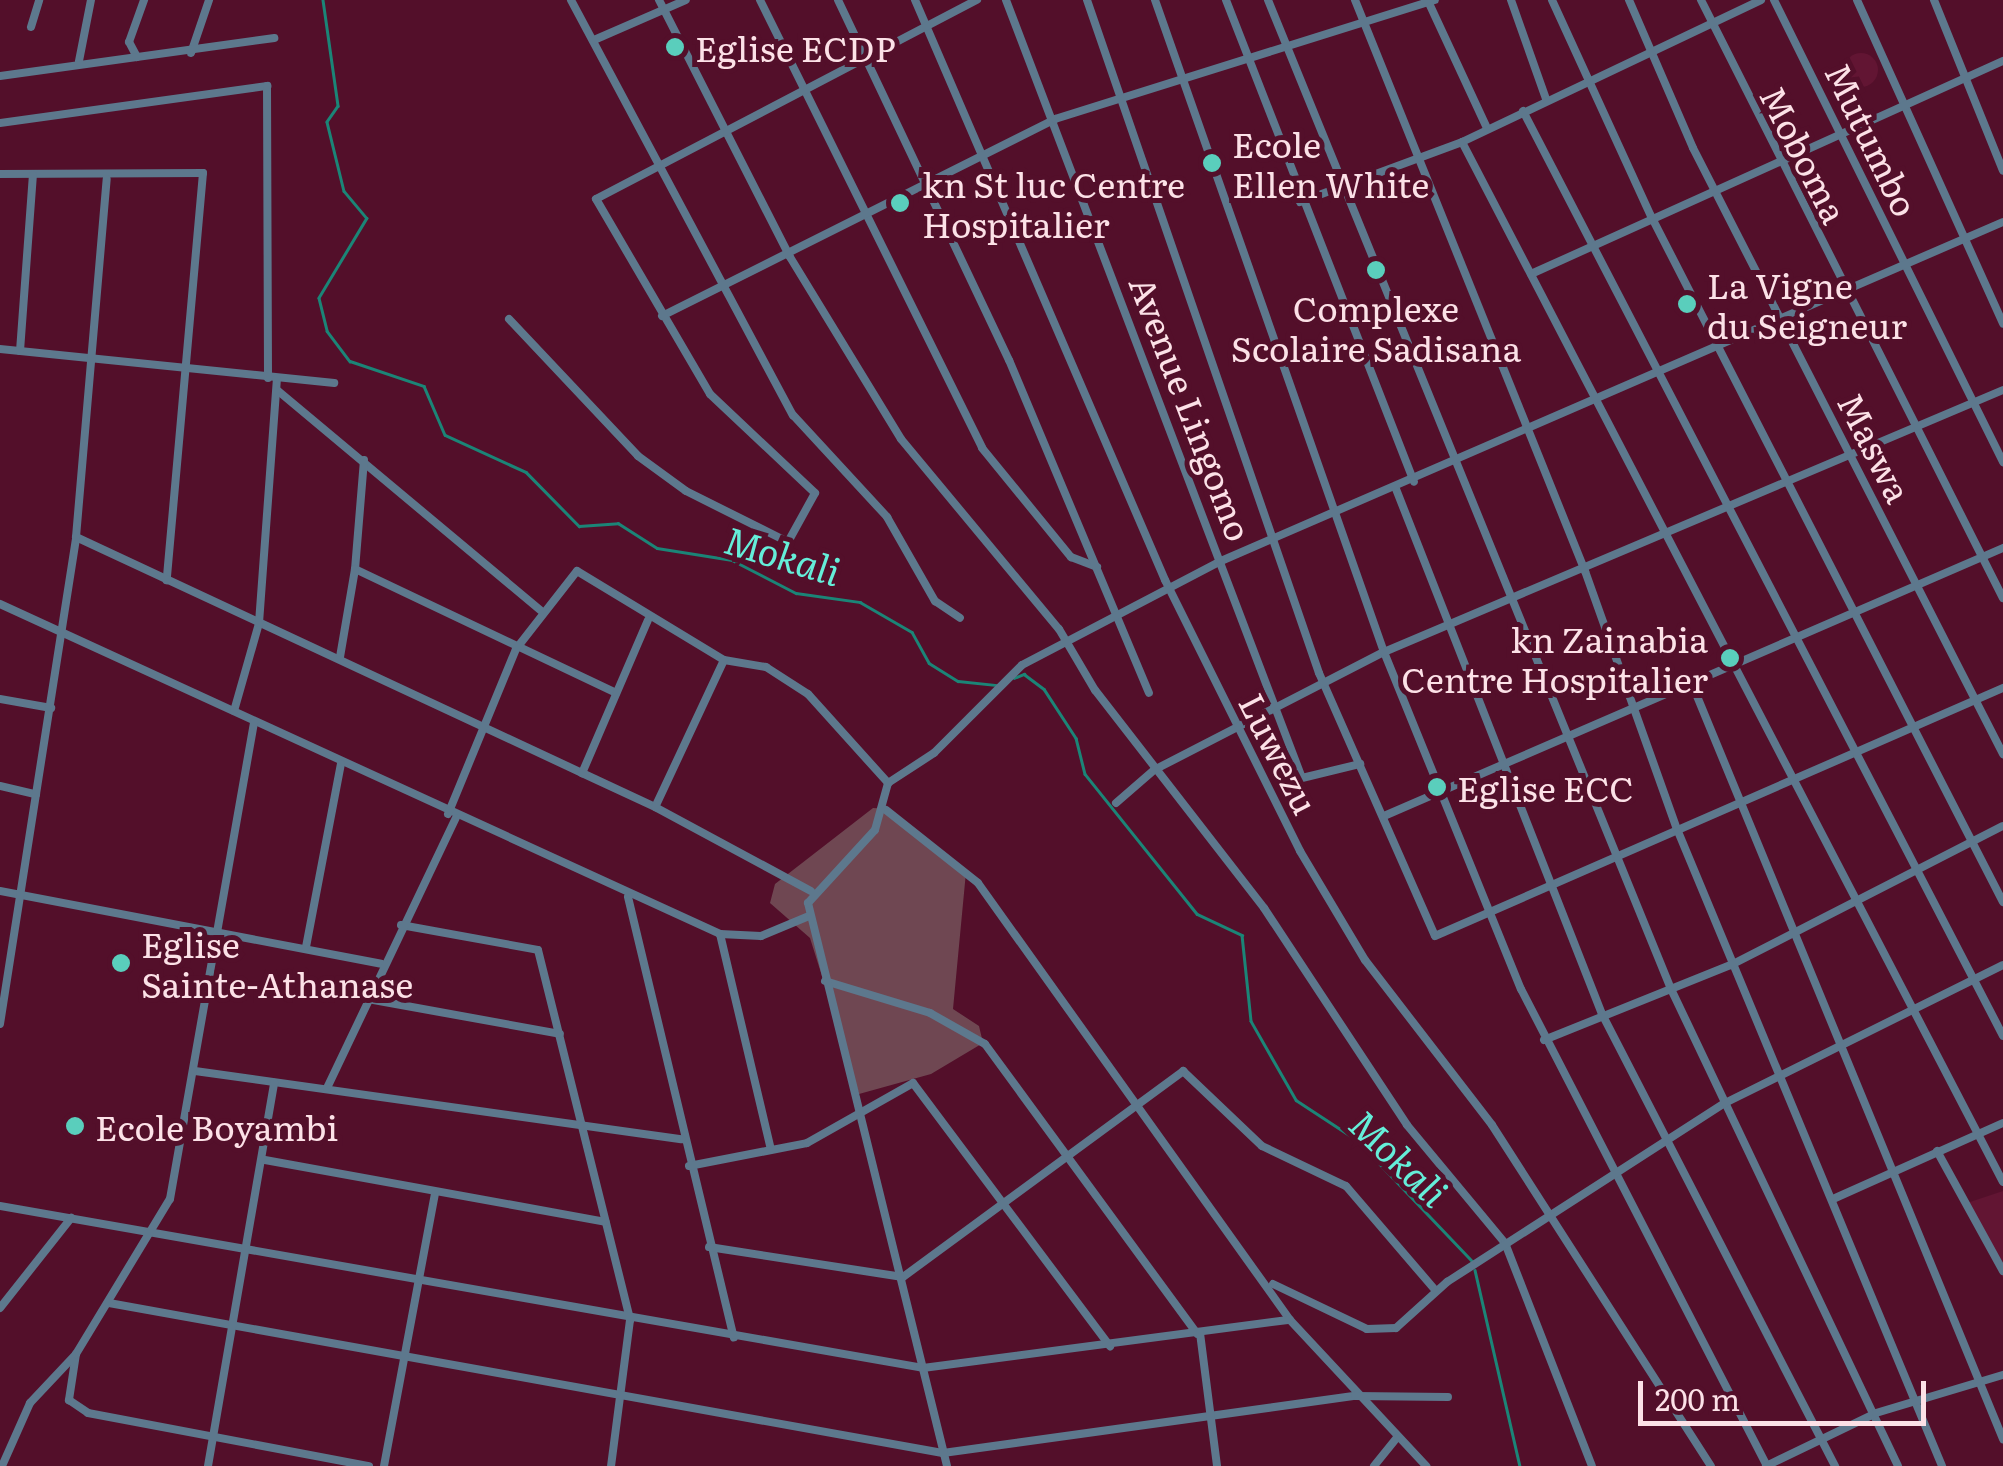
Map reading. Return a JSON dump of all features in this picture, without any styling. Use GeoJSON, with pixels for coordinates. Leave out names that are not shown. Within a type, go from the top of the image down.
{"type":"FeatureCollection","features":[{"type":"Feature","properties":{"kind":"street"},"geometry":{"type":"LineString","coordinates":[[31,27],[39,0]]}},
{"type":"Feature","properties":{"kind":"street"},"geometry":{"type":"LineString","coordinates":[[79,61],[91,0]]}},
{"type":"Feature","properties":{"kind":"street"},"geometry":{"type":"LineString","coordinates":[[136,57],[129,42],[144,0]]}},
{"type":"Feature","properties":{"kind":"street"},"geometry":{"type":"LineString","coordinates":[[191,53],[209,0]]}},
{"type":"Feature","properties":{"kind":"street"},"geometry":{"type":"LineString","coordinates":[[571,0],[793,415],[887,517],[935,601],[960,618]]}},
{"type":"Feature","properties":{"kind":"street"},"geometry":{"type":"LineString","coordinates":[[594,40],[662,4],[686,0]]}},
{"type":"Feature","properties":{"kind":"street"},"geometry":{"type":"LineString","coordinates":[[760,0],[862,218],[982,448],[1071,557],[1097,567]]}},
{"type":"Feature","properties":{"kind":"street"},"geometry":{"type":"LineString","coordinates":[[838,0],[1097,567],[1149,693]]}},
{"type":"Feature","properties":{"kind":"street","name":"Luwezu"},"geometry":{"type":"LineString","coordinates":[[915,0],[986,150],[1168,588],[1235,728],[1365,960],[1492,1124],[1546,1220],[1712,1466]]}},
{"type":"Feature","properties":{"kind":"street"},"geometry":{"type":"LineString","coordinates":[[508,319],[638,456],[686,492],[788,542],[815,494],[723,410],[662,316],[596,199],[658,161],[800,86],[927,28],[978,0]]}},
{"type":"Feature","properties":{"kind":"street","name":"Avenue Lingomo"},"geometry":{"type":"LineString","coordinates":[[1006,0],[1055,119],[1304,780],[1360,764]]}},
{"type":"Feature","properties":{"kind":"street"},"geometry":{"type":"LineString","coordinates":[[1087,0],[1323,682],[1432,934],[1551,889],[1856,747],[2003,688]]}},
{"type":"Feature","properties":{"kind":"street"},"geometry":{"type":"LineString","coordinates":[[1155,0],[1384,652],[1544,1040],[1612,1179],[1766,1466],[1876,1413],[2003,1374]]}},
{"type":"Feature","properties":{"kind":"street"},"geometry":{"type":"LineString","coordinates":[[1226,0],[1300,202],[1414,482]]}},
{"type":"Feature","properties":{"kind":"street"},"geometry":{"type":"LineString","coordinates":[[1268,0],[1671,989],[1898,1466]]}},
{"type":"Feature","properties":{"kind":"street"},"geometry":{"type":"LineString","coordinates":[[1356,0],[1585,570],[1677,829],[1731,965],[1834,1198],[1942,1466]]}},
{"type":"Feature","properties":{"kind":"street"},"geometry":{"type":"LineString","coordinates":[[1511,0],[1546,99]]}},
{"type":"Feature","properties":{"kind":"street"},"geometry":{"type":"LineString","coordinates":[[1552,0],[1585,84],[1717,345],[1858,610],[2003,902]]}},
{"type":"Feature","properties":{"kind":"street","name":"Maswa"},"geometry":{"type":"LineString","coordinates":[[1629,0],[1648,55],[2003,754]]}},
{"type":"Feature","properties":{"kind":"street","name":"Moboma"},"geometry":{"type":"LineString","coordinates":[[1700,0],[1775,159],[2003,598]]}},
{"type":"Feature","properties":{"kind":"street"},"geometry":{"type":"LineString","coordinates":[[1300,202],[1462,142],[1761,0]]}},
{"type":"Feature","properties":{"kind":"street","name":"Mutumbo"},"geometry":{"type":"LineString","coordinates":[[1774,0],[2003,462]]}},
{"type":"Feature","properties":{"kind":"street"},"geometry":{"type":"LineString","coordinates":[[1857,0],[2003,324]]}},
{"type":"Feature","properties":{"kind":"street"},"geometry":{"type":"LineString","coordinates":[[1934,0],[2003,170]]}},
{"type":"Feature","properties":{"kind":"street"},"geometry":{"type":"LineString","coordinates":[[662,316],[790,257],[986,150],[1055,119],[1184,82],[1430,1],[1487,128]]}},
{"type":"Feature","properties":{"kind":"street"},"geometry":{"type":"LineString","coordinates":[[662,4],[790,257],[941,496],[1067,641],[1154,770],[1264,908],[1406,1125],[1505,1242],[1592,1466]]}},
{"type":"Feature","properties":{"kind":"street"},"geometry":{"type":"LineString","coordinates":[[0,76],[79,61],[191,53],[274,38]]}},
{"type":"Feature","properties":{"kind":"street"},"geometry":{"type":"LineString","coordinates":[[1531,274],[1714,186],[2003,61]]}},
{"type":"Feature","properties":{"kind":"street"},"geometry":{"type":"LineString","coordinates":[[0,123],[267,86],[272,378],[277,390],[260,623],[234,711]]}},
{"type":"Feature","properties":{"kind":"street"},"geometry":{"type":"LineString","coordinates":[[1523,111],[1793,639],[1856,747],[2003,1036]]}},
{"type":"Feature","properties":{"kind":"street"},"geometry":{"type":"LineString","coordinates":[[1462,142],[1855,901],[1907,1010],[2003,1182]]}},
{"type":"Feature","properties":{"kind":"street"},"geometry":{"type":"LineString","coordinates":[[0,174],[108,179],[203,174],[167,580]]}},
{"type":"Feature","properties":{"kind":"street"},"geometry":{"type":"LineString","coordinates":[[20,351],[33,175]]}},
{"type":"Feature","properties":{"kind":"street"},"geometry":{"type":"LineString","coordinates":[[0,1024],[76,537],[97,361],[108,179]]}},
{"type":"Feature","properties":{"kind":"street"},"geometry":{"type":"LineString","coordinates":[[888,783],[968,722],[996,685],[1067,641],[1221,560],[1458,463],[1656,371],[2003,222]]}},
{"type":"Feature","properties":{"kind":"street"},"geometry":{"type":"LineString","coordinates":[[0,349],[334,383]]}},
{"type":"Feature","properties":{"kind":"street"},"geometry":{"type":"LineString","coordinates":[[277,390],[540,610]]}},
{"type":"Feature","properties":{"kind":"street"},"geometry":{"type":"LineString","coordinates":[[1116,803],[1154,770],[1384,652],[1516,602],[1790,478],[2003,390]]}},
{"type":"Feature","properties":{"kind":"street"},"geometry":{"type":"LineString","coordinates":[[340,657],[356,569],[364,460]]}},
{"type":"Feature","properties":{"kind":"street"},"geometry":{"type":"LineString","coordinates":[[1396,489],[1501,766],[1602,1014],[1835,1466]]}},
{"type":"Feature","properties":{"kind":"street"},"geometry":{"type":"LineString","coordinates":[[76,537],[655,807],[811,891]]}},
{"type":"Feature","properties":{"kind":"street"},"geometry":{"type":"LineString","coordinates":[[1384,816],[1444,796],[1501,766],[2003,548]]}},
{"type":"Feature","properties":{"kind":"street"},"geometry":{"type":"LineString","coordinates":[[356,569],[516,649],[616,693]]}},
{"type":"Feature","properties":{"kind":"street"},"geometry":{"type":"LineString","coordinates":[[327,1088],[452,816],[516,649],[540,610],[577,571],[648,620],[724,660],[766,667],[808,694],[888,783],[886,810],[859,850],[811,891],[810,916],[947,1466]]}},
{"type":"Feature","properties":{"kind":"street"},"geometry":{"type":"LineString","coordinates":[[0,604],[64,629],[452,816],[720,934],[761,936],[810,916]]}},
{"type":"Feature","properties":{"kind":"street"},"geometry":{"type":"LineString","coordinates":[[582,774],[648,620]]}},
{"type":"Feature","properties":{"kind":"street"},"geometry":{"type":"LineString","coordinates":[[655,807],[724,660]]}},
{"type":"Feature","properties":{"kind":"street"},"geometry":{"type":"LineString","coordinates":[[1692,684],[1788,937],[2003,1439]]}},
{"type":"Feature","properties":{"kind":"street"},"geometry":{"type":"LineString","coordinates":[[0,699],[51,708]]}},
{"type":"Feature","properties":{"kind":"street"},"geometry":{"type":"LineString","coordinates":[[2,1466],[30,1403],[76,1354],[157,1233],[194,1071],[254,722]]}},
{"type":"Feature","properties":{"kind":"street"},"geometry":{"type":"LineString","coordinates":[[306,947],[341,764]]}},
{"type":"Feature","properties":{"kind":"street"},"geometry":{"type":"LineString","coordinates":[[0,786],[36,794]]}},
{"type":"Feature","properties":{"kind":"street"},"geometry":{"type":"LineString","coordinates":[[886,810],[978,883],[1273,1284],[1290,1320],[1355,1396],[1426,1466]]}},
{"type":"Feature","properties":{"kind":"street"},"geometry":{"type":"LineString","coordinates":[[1544,1040],[1731,965],[2003,826]]}},
{"type":"Feature","properties":{"kind":"street"},"geometry":{"type":"LineString","coordinates":[[0,891],[218,929],[381,964]]}},
{"type":"Feature","properties":{"kind":"street"},"geometry":{"type":"LineString","coordinates":[[628,896],[681,1139],[734,1338]]}},
{"type":"Feature","properties":{"kind":"street"},"geometry":{"type":"LineString","coordinates":[[401,925],[536,945],[586,1128],[630,1320],[611,1466]]}},
{"type":"Feature","properties":{"kind":"street"},"geometry":{"type":"LineString","coordinates":[[720,934],[771,1149]]}},
{"type":"Feature","properties":{"kind":"street"},"geometry":{"type":"LineString","coordinates":[[1273,1284],[1382,1331],[1505,1242],[1668,1146],[1726,1103],[1779,1072],[2003,965]]}},
{"type":"Feature","properties":{"kind":"street"},"geometry":{"type":"LineString","coordinates":[[825,982],[978,1038],[1198,1334],[1217,1466]]}},
{"type":"Feature","properties":{"kind":"street"},"geometry":{"type":"LineString","coordinates":[[368,1000],[560,1034]]}},
{"type":"Feature","properties":{"kind":"street"},"geometry":{"type":"LineString","coordinates":[[194,1071],[681,1139]]}},
{"type":"Feature","properties":{"kind":"street"},"geometry":{"type":"LineString","coordinates":[[710,1247],[902,1277],[1136,1100],[1185,1073],[1262,1146],[1346,1186],[1436,1290]]}},
{"type":"Feature","properties":{"kind":"street"},"geometry":{"type":"LineString","coordinates":[[208,1466],[229,1326],[265,1160],[274,1083]]}},
{"type":"Feature","properties":{"kind":"street"},"geometry":{"type":"LineString","coordinates":[[689,1166],[807,1142],[913,1083],[1005,1196],[1110,1346]]}},
{"type":"Feature","properties":{"kind":"street"},"geometry":{"type":"LineString","coordinates":[[1834,1198],[2003,1123]]}},
{"type":"Feature","properties":{"kind":"street"},"geometry":{"type":"LineString","coordinates":[[1938,1151],[2003,1271]]}},
{"type":"Feature","properties":{"kind":"street"},"geometry":{"type":"LineString","coordinates":[[265,1160],[605,1222]]}},
{"type":"Feature","properties":{"kind":"street"},"geometry":{"type":"LineString","coordinates":[[384,1466],[435,1194]]}},
{"type":"Feature","properties":{"kind":"street"},"geometry":{"type":"LineString","coordinates":[[0,1206],[420,1284],[923,1368],[1290,1320]]}},
{"type":"Feature","properties":{"kind":"street"},"geometry":{"type":"LineString","coordinates":[[0,1308],[71,1218]]}},
{"type":"Feature","properties":{"kind":"street"},"geometry":{"type":"LineString","coordinates":[[109,1304],[406,1362],[943,1453],[1355,1396],[1448,1397]]}},
{"type":"Feature","properties":{"kind":"street"},"geometry":{"type":"LineString","coordinates":[[76,1354],[67,1390],[76,1408],[212,1440],[369,1466]]}},
{"type":"Feature","properties":{"kind":"street"},"geometry":{"type":"LineString","coordinates":[[1374,1466],[1396,1439]]}},
{"type":"Feature","properties":{"kind":"shaded area"},"geometry":{"type":"Polygon","coordinates":[[[1861,53],[1873,58],[1878,70],[1873,82],[1861,87],[1849,82],[1844,70],[1849,58],[1861,53]]]}},
{"type":"Feature","properties":{"kind":"shaded area"},"geometry":{"type":"Polygon","coordinates":[[[873,808],[890,809],[966,872],[953,1009],[979,1026],[983,1043],[931,1074],[859,1094],[810,938],[770,903],[775,884],[873,808]]]}},
{"type":"Feature","properties":{"kind":"shaded area"},"geometry":{"type":"Polygon","coordinates":[[[2003,1191],[2003,1278],[1967,1203],[2003,1191]]]}},
{"type":"Feature","properties":{"kind":"waterway","name":"Mokali"},"geometry":{"type":"LineString","coordinates":[[323,0],[338,106],[327,122],[344,191],[367,218],[319,298],[327,331],[350,361],[424,386],[445,435],[526,472],[579,526],[618,523],[657,548],[732,560],[796,593],[860,602],[912,632],[929,663],[958,681],[997,685]]}},
{"type":"Feature","properties":{"kind":"waterway","name":"Mokali"},"geometry":{"type":"LineString","coordinates":[[1014,678],[1024,674],[1044,689],[1076,738],[1085,774],[1197,914],[1242,935],[1251,1021],[1296,1100],[1357,1140],[1473,1262]]}},
{"type":"Feature","properties":{"kind":"waterway","name":"Mokali"},"geometry":{"type":"LineString","coordinates":[[1475,1270],[1520,1466]]}},
{"type":"Feature","properties":{"kind":"place","name":"Eglise ECDP"},"geometry":{"type":"Point","coordinates":[675,47]}},
{"type":"Feature","properties":{"kind":"place","name":"Ecole Ellen White"},"geometry":{"type":"Point","coordinates":[1212,163]}},
{"type":"Feature","properties":{"kind":"place","name":"kn St luc Centre Hospitalier"},"geometry":{"type":"Point","coordinates":[900,203]}},
{"type":"Feature","properties":{"kind":"place","name":"Complexe Scolaire Sadisana"},"geometry":{"type":"Point","coordinates":[1376,270]}},
{"type":"Feature","properties":{"kind":"place","name":"La Vigne du Seigneur"},"geometry":{"type":"Point","coordinates":[1687,304]}},
{"type":"Feature","properties":{"kind":"place","name":"kn Zainabia Centre Hospitalier"},"geometry":{"type":"Point","coordinates":[1730,658]}},
{"type":"Feature","properties":{"kind":"place","name":"Eglise ECC"},"geometry":{"type":"Point","coordinates":[1437,787]}},
{"type":"Feature","properties":{"kind":"place","name":"Eglise Sainte-Athanase"},"geometry":{"type":"Point","coordinates":[121,963]}},
{"type":"Feature","properties":{"kind":"place","name":"Ecole Boyambi"},"geometry":{"type":"Point","coordinates":[75,1126]}}]}
